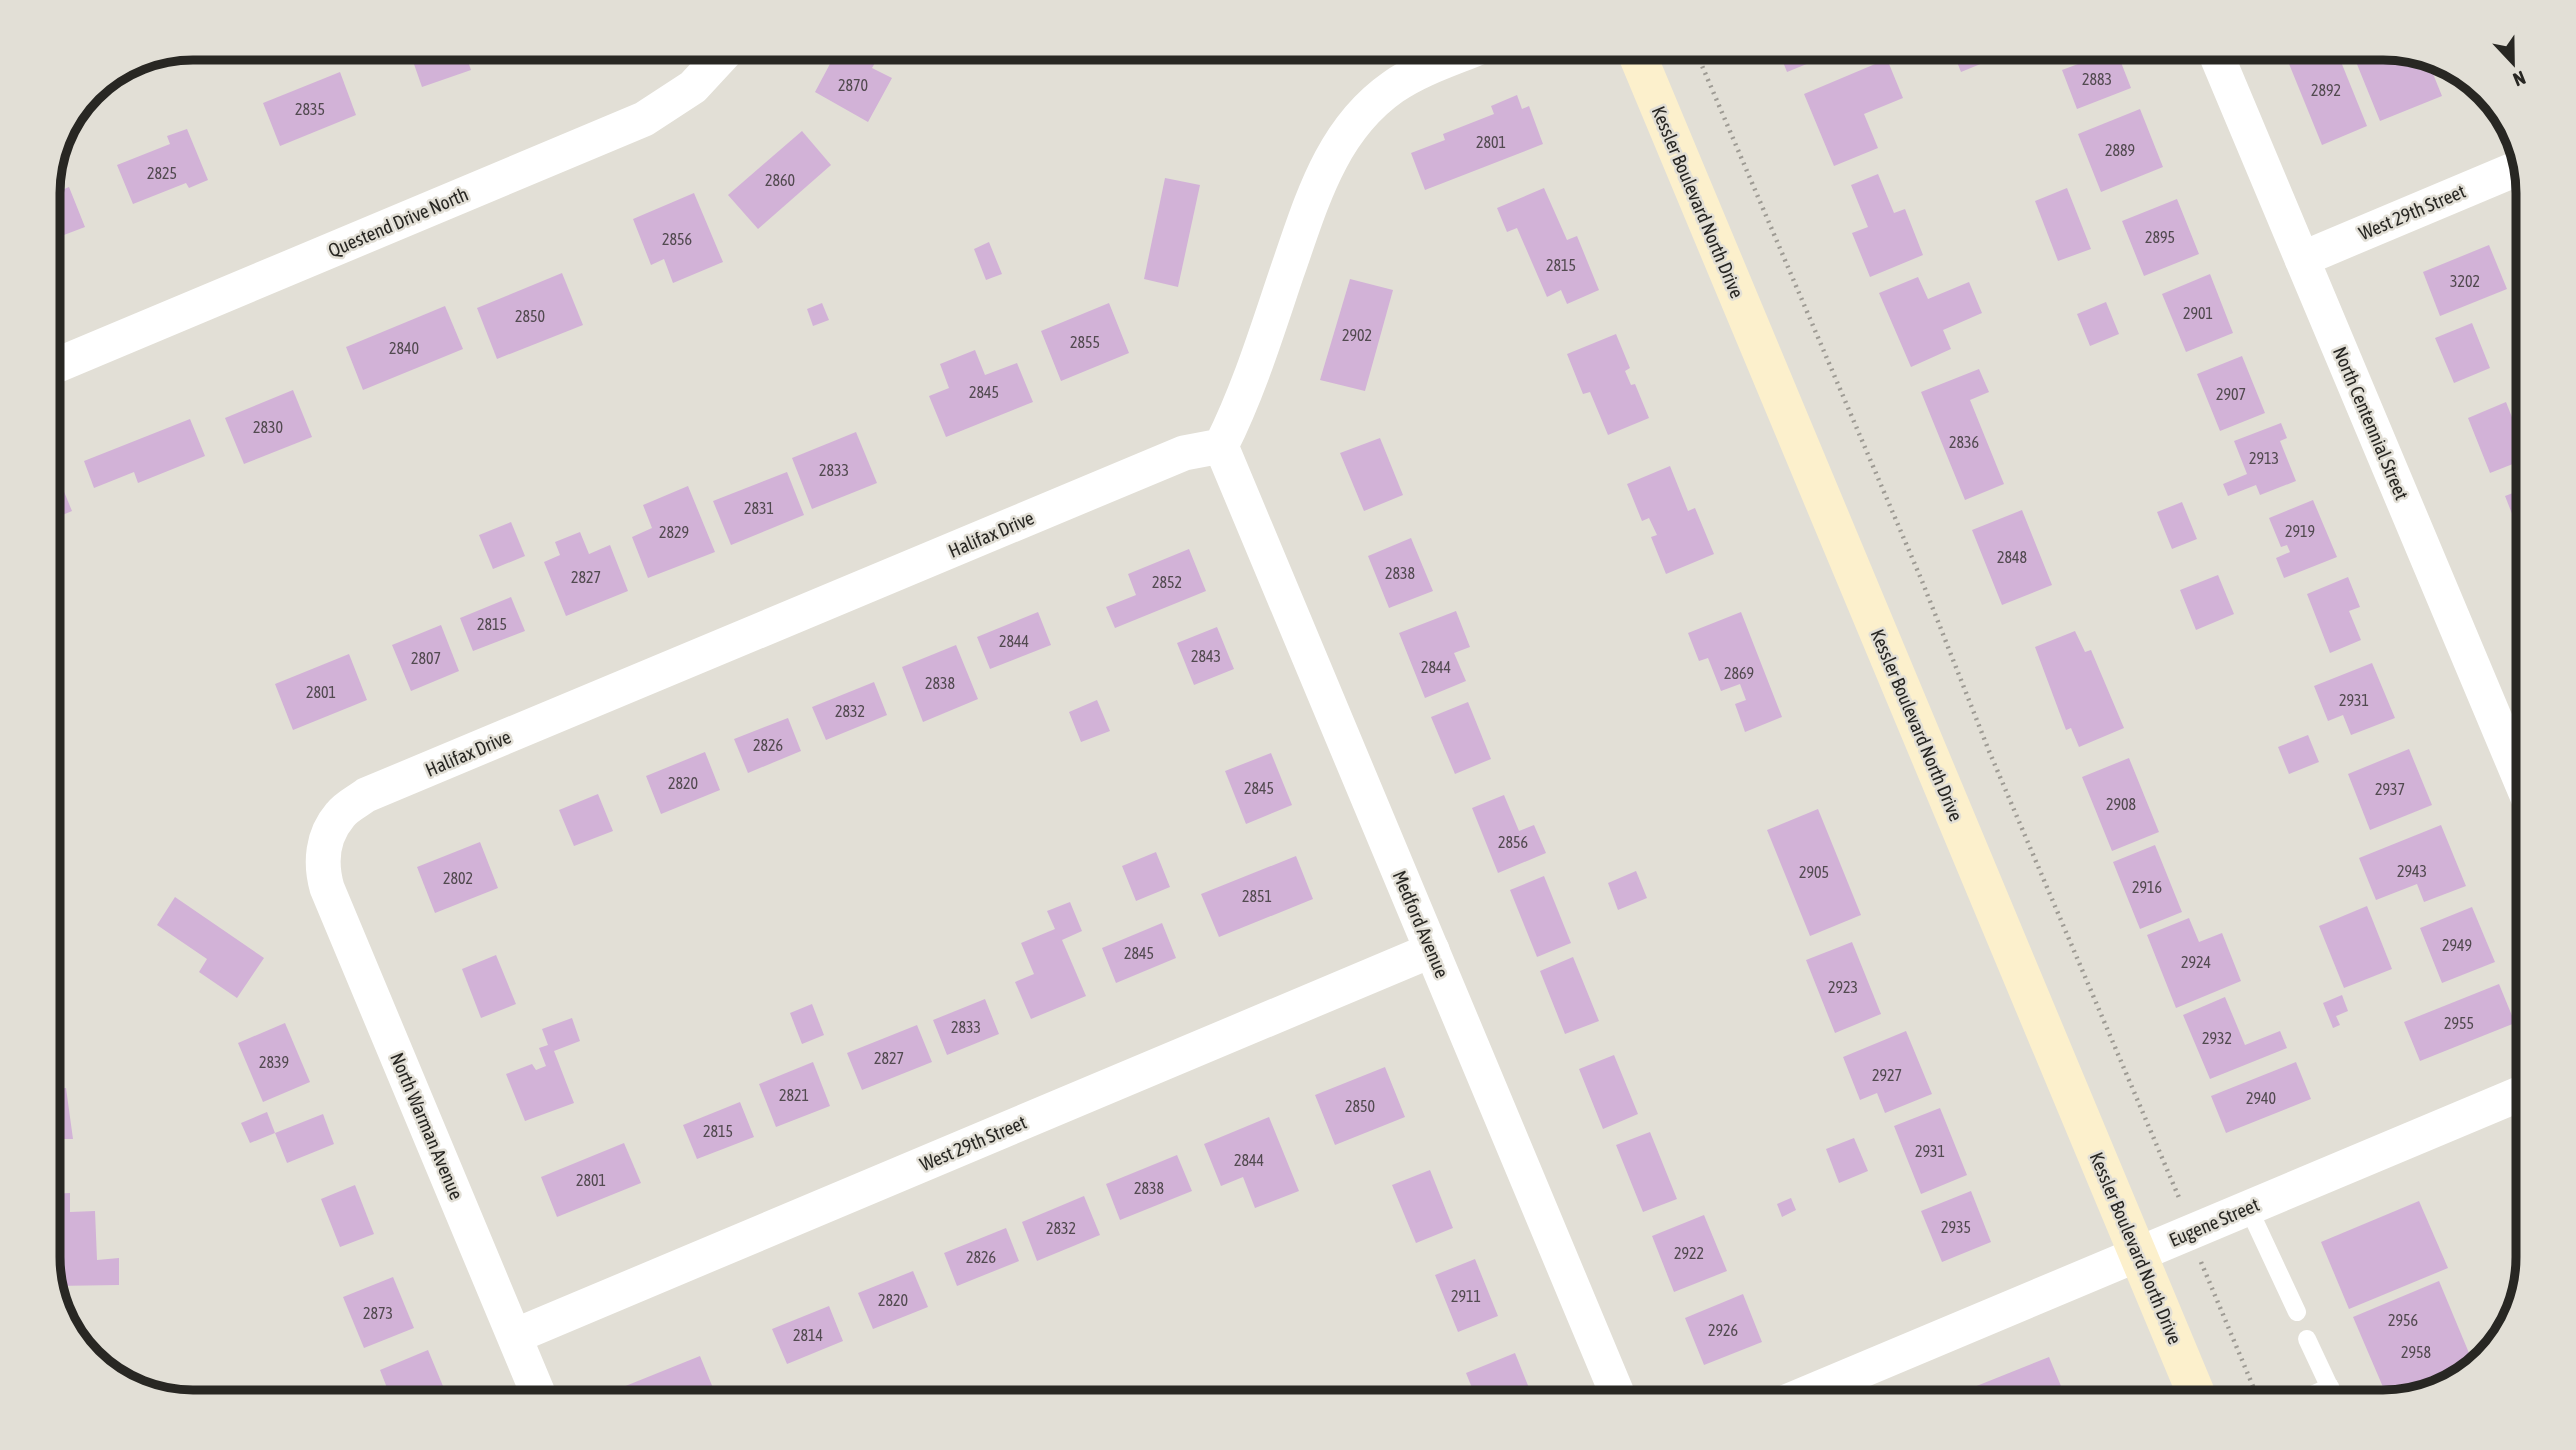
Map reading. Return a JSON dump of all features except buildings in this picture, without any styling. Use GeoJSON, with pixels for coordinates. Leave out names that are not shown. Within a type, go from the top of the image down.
{"type":"FeatureCollection","features":[{"type":"Feature","properties":{"kind":"main road","name":"Kessler Boulevard North Drive"},"geometry":{"type":"LineString","coordinates":[[1639,60],[2195,1390]]}},
{"type":"Feature","properties":{"kind":"street","name":"Questend Drive North"},"geometry":{"type":"LineString","coordinates":[[60,364],[644,119],[693,87],[718,60]]}},
{"type":"Feature","properties":{"kind":"street"},"geometry":{"type":"LineString","coordinates":[[1221,446],[1241,405],[1320,178],[1342,140],[1370,106],[1393,87],[1418,72],[1448,60]]}},
{"type":"Feature","properties":{"kind":"street","name":"North Centennial Street"},"geometry":{"type":"LineString","coordinates":[[2218,60],[2516,769]]}},
{"type":"Feature","properties":{"kind":"street","name":"West 29th Street"},"geometry":{"type":"LineString","coordinates":[[2302,258],[2514,170]]}},
{"type":"Feature","properties":{"kind":"street","name":"Halifax Drive"},"geometry":{"type":"LineString","coordinates":[[324,847],[339,816],[366,795],[1184,453],[1221,446]]}},
{"type":"Feature","properties":{"kind":"street","name":"Medford Avenue"},"geometry":{"type":"LineString","coordinates":[[1221,446],[1616,1390]]}},
{"type":"Feature","properties":{"kind":"street","name":"North Warman Avenue"},"geometry":{"type":"LineString","coordinates":[[324,847],[323,870],[327,888],[537,1390]]}},
{"type":"Feature","properties":{"kind":"street","name":"West 29th Street"},"geometry":{"type":"LineString","coordinates":[[514,1336],[1432,950]]}},
{"type":"Feature","properties":{"kind":"street","name":"Eugene Street"},"geometry":{"type":"LineString","coordinates":[[1815,1390],[2516,1095]]}},
{"type":"Feature","properties":{"kind":"lane"},"geometry":{"type":"LineString","coordinates":[[2248,1207],[2297,1312]]}},
{"type":"Feature","properties":{"kind":"lane"},"geometry":{"type":"LineString","coordinates":[[2307,1339],[2332,1390]]}},
{"type":"Feature","properties":{"kind":"path"},"geometry":{"type":"LineString","coordinates":[[1700,60],[1922,581],[1989,751],[2179,1195],[2188,1233],[2254,1390]]}}]}
